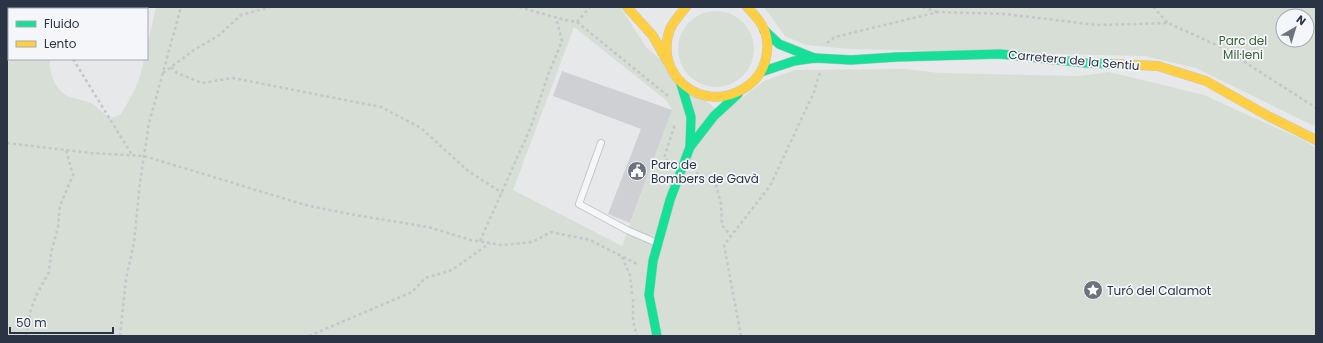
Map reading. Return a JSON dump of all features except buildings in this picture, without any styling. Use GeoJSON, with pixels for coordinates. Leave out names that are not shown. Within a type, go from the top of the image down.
{"type":"FeatureCollection","features":[{"type":"Feature","properties":{"kind":"street"},"geometry":{"type":"LineString","coordinates":[[627,7],[653,36],[673,74],[682,84],[694,93],[708,98],[723,98],[738,94]]}},
{"type":"Feature","properties":{"kind":"street"},"geometry":{"type":"LineString","coordinates":[[668,62],[666,46],[668,31],[676,17],[686,7]]}},
{"type":"Feature","properties":{"kind":"street"},"geometry":{"type":"LineString","coordinates":[[657,336],[649,295],[654,258],[670,200],[690,147],[714,116],[738,94],[751,85],[761,72],[766,58],[768,44],[764,30],[757,17],[747,7]]}},
{"type":"Feature","properties":{"kind":"street"},"geometry":{"type":"LineString","coordinates":[[756,7],[757,17]]}},
{"type":"Feature","properties":{"kind":"street","name":"Carretera de la Sentiu"},"geometry":{"type":"LineString","coordinates":[[764,30],[779,44],[819,59]]}},
{"type":"Feature","properties":{"kind":"street","name":"Carretera de la Sentiu"},"geometry":{"type":"LineString","coordinates":[[761,72],[794,61],[819,59],[851,60],[897,56],[1000,54],[1086,63],[1158,66],[1206,80],[1268,116],[1316,140]]}},
{"type":"Feature","properties":{"kind":"street"},"geometry":{"type":"LineString","coordinates":[[682,84],[691,117],[690,147]]}},
{"type":"Feature","properties":{"kind":"lane"},"geometry":{"type":"LineString","coordinates":[[601,143],[579,204],[627,230],[658,243]]}},
{"type":"Feature","properties":{"kind":"path"},"geometry":{"type":"LineString","coordinates":[[120,336],[126,279],[134,243],[140,182],[149,123],[178,24],[181,7]]}},
{"type":"Feature","properties":{"kind":"path"},"geometry":{"type":"LineString","coordinates":[[163,73],[194,50],[218,36],[241,15],[270,7]]}},
{"type":"Feature","properties":{"kind":"path"},"geometry":{"type":"LineString","coordinates":[[519,7],[577,22],[622,57],[668,96]]}},
{"type":"Feature","properties":{"kind":"path"},"geometry":{"type":"LineString","coordinates":[[577,22],[590,7]]}},
{"type":"Feature","properties":{"kind":"path"},"geometry":{"type":"LineString","coordinates":[[922,7],[938,12]]}},
{"type":"Feature","properties":{"kind":"path"},"geometry":{"type":"LineString","coordinates":[[1153,7],[1168,23],[1223,48],[1316,108]]}},
{"type":"Feature","properties":{"kind":"path"},"geometry":{"type":"LineString","coordinates":[[741,336],[724,245],[770,186],[814,92],[819,59],[826,43],[835,37],[938,12],[1005,14],[1097,25],[1168,23]]}},
{"type":"Feature","properties":{"kind":"path"},"geometry":{"type":"LineString","coordinates":[[480,241],[530,129],[548,75],[562,41],[556,17]]}},
{"type":"Feature","properties":{"kind":"path"},"geometry":{"type":"LineString","coordinates":[[74,60],[132,155]]}},
{"type":"Feature","properties":{"kind":"path"},"geometry":{"type":"LineString","coordinates":[[171,67],[178,73],[202,83],[234,78],[381,107],[421,128],[467,170],[502,193]]}},
{"type":"Feature","properties":{"kind":"path"},"geometry":{"type":"LineString","coordinates":[[672,162],[664,158],[677,119]]}},
{"type":"Feature","properties":{"kind":"path"},"geometry":{"type":"LineString","coordinates":[[7,143],[91,153],[144,156],[309,206],[355,216],[428,226],[471,240],[502,244],[532,242],[551,232],[590,240],[638,264],[654,258]]}},
{"type":"Feature","properties":{"kind":"path"},"geometry":{"type":"LineString","coordinates":[[26,336],[31,309],[49,272],[51,253],[58,227],[60,206],[73,175],[66,150]]}},
{"type":"Feature","properties":{"kind":"path"},"geometry":{"type":"LineString","coordinates":[[694,172],[715,181],[721,204],[722,225],[730,236]]}},
{"type":"Feature","properties":{"kind":"path"},"geometry":{"type":"LineString","coordinates":[[309,336],[412,292],[424,278],[452,270],[490,243]]}},
{"type":"Feature","properties":{"kind":"path"},"geometry":{"type":"LineString","coordinates":[[622,257],[630,275],[633,321],[636,336]]}},
{"type":"Feature","properties":{"kind":"green space"},"geometry":{"type":"Polygon","coordinates":[[[7,7],[61,7],[8,8],[8,60],[50,60],[52,76],[60,91],[70,97],[91,103],[111,118],[120,115],[132,95],[143,67],[144,60],[148,60],[148,43],[156,7],[620,7],[646,47],[721,114],[764,81],[795,70],[906,69],[939,73],[1080,76],[1109,72],[1204,95],[1303,140],[1316,148],[1316,336],[7,336],[7,7]],[[574,27],[513,190],[622,246],[672,110],[667,101],[574,27]]]}},
{"type":"Feature","properties":{"kind":"green space","name":"Parc del Mil·leni"},"geometry":{"type":"Polygon","coordinates":[[[764,7],[1316,7],[1316,127],[1196,68],[1145,56],[851,49],[806,45],[785,36],[764,7]]]}},
{"type":"Feature","properties":{"kind":"green space"},"geometry":{"type":"Polygon","coordinates":[[[709,11],[723,11],[737,17],[748,28],[754,42],[754,56],[751,64],[743,76],[737,81],[723,87],[709,87],[695,81],[684,70],[678,56],[678,42],[684,28],[695,17],[709,11]]]}},
{"type":"Feature","properties":{"kind":"traffic: fast"},"geometry":{"type":"LineString","coordinates":[[764,30],[779,44],[814,58]]}},
{"type":"Feature","properties":{"kind":"traffic: fast"},"geometry":{"type":"LineString","coordinates":[[761,72],[794,61],[815,58],[851,60],[1000,54],[1086,63],[1115,64]]}},
{"type":"Feature","properties":{"kind":"traffic: fast"},"geometry":{"type":"LineString","coordinates":[[681,84],[691,117],[690,147]]}},
{"type":"Feature","properties":{"kind":"traffic: fast"},"geometry":{"type":"LineString","coordinates":[[657,336],[649,295],[653,261],[670,200],[690,147],[714,116],[738,94]]}},
{"type":"Feature","properties":{"kind":"traffic: slow"},"geometry":{"type":"LineString","coordinates":[[627,7],[653,36],[667,61]]}},
{"type":"Feature","properties":{"kind":"traffic: slow"},"geometry":{"type":"LineString","coordinates":[[686,7],[675,20],[670,29],[667,46],[668,61],[675,75],[685,86],[697,93],[712,97],[727,95],[743,89],[755,80],[763,68],[767,50],[766,36],[761,24],[747,7]]}},
{"type":"Feature","properties":{"kind":"traffic: slow"},"geometry":{"type":"LineString","coordinates":[[1115,64],[1158,66],[1206,81],[1268,116],[1316,140]]}},
{"type":"Feature","properties":{"kind":"place","name":"Parc de Bombers de Gavà"},"geometry":{"type":"Point","coordinates":[637,171]}},
{"type":"Feature","properties":{"kind":"place","name":"Turó del Calamot"},"geometry":{"type":"Point","coordinates":[1093,290]}}]}
